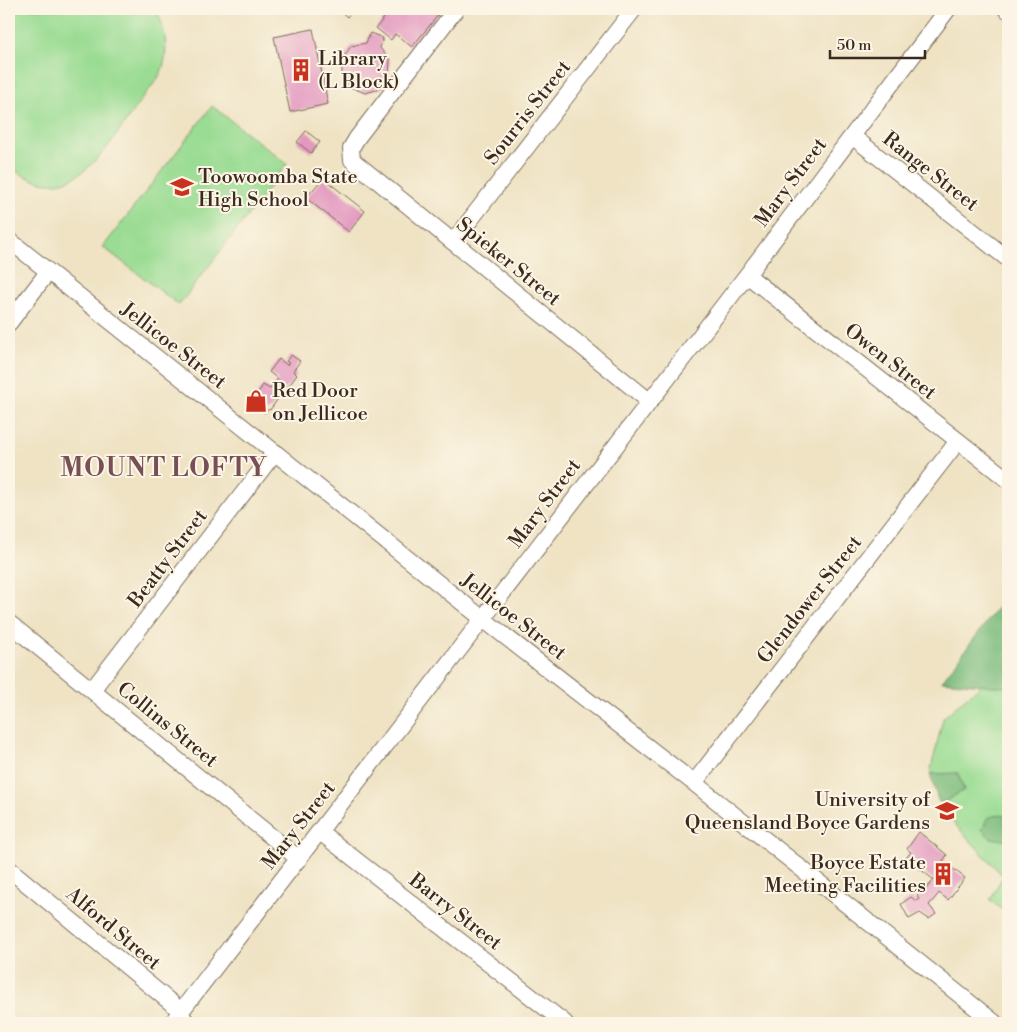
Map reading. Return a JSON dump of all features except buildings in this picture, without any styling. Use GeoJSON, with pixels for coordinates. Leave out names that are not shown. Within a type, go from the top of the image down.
{"type":"FeatureCollection","features":[{"type":"Feature","properties":{"kind":"street","name":"Spieker Street"},"geometry":{"type":"LineString","coordinates":[[456,9],[357,138],[351,148],[352,160],[649,401]]}},
{"type":"Feature","properties":{"kind":"street","name":"Sourris Street"},"geometry":{"type":"LineString","coordinates":[[452,242],[634,9]]}},
{"type":"Feature","properties":{"kind":"street","name":"Mary Street"},"geometry":{"type":"LineString","coordinates":[[180,1020],[320,832],[747,275],[948,9]]}},
{"type":"Feature","properties":{"kind":"street","name":"Range Street"},"geometry":{"type":"LineString","coordinates":[[852,136],[1008,259]]}},
{"type":"Feature","properties":{"kind":"street","name":"Jellicoe Street"},"geometry":{"type":"LineString","coordinates":[[9,240],[483,619],[694,783],[996,1023]]}},
{"type":"Feature","properties":{"kind":"street"},"geometry":{"type":"LineString","coordinates":[[9,323],[48,272]]}},
{"type":"Feature","properties":{"kind":"street","name":"Owen Street"},"geometry":{"type":"LineString","coordinates":[[747,275],[1008,480]]}},
{"type":"Feature","properties":{"kind":"street","name":"Glendower Street"},"geometry":{"type":"LineString","coordinates":[[694,783],[958,441]]}},
{"type":"Feature","properties":{"kind":"street","name":"Beatty Street"},"geometry":{"type":"LineString","coordinates":[[92,690],[275,452]]}},
{"type":"Feature","properties":{"kind":"street","name":"Collins Street"},"geometry":{"type":"LineString","coordinates":[[9,623],[300,859]]}},
{"type":"Feature","properties":{"kind":"street","name":"Barry Street"},"geometry":{"type":"LineString","coordinates":[[320,832],[565,1023]]}},
{"type":"Feature","properties":{"kind":"street","name":"Alford Street"},"geometry":{"type":"LineString","coordinates":[[9,869],[170,1002],[180,1020]]}},
{"type":"Feature","properties":{"kind":"green space"},"geometry":{"type":"Polygon","coordinates":[[[9,9],[156,9],[162,24],[166,48],[164,64],[159,76],[108,146],[88,167],[66,181],[51,183],[36,181],[9,166],[9,9]]]}},
{"type":"Feature","properties":{"kind":"green space"},"geometry":{"type":"Polygon","coordinates":[[[212,106],[287,164],[179,305],[103,247],[212,106]]]}},
{"type":"Feature","properties":{"kind":"green space"},"geometry":{"type":"Polygon","coordinates":[[[1008,594],[1008,685],[1004,687],[942,681],[1008,594]]]}},
{"type":"Feature","properties":{"kind":"green space"},"geometry":{"type":"Polygon","coordinates":[[[982,684],[1004,687],[1008,685],[1008,904],[1002,910],[990,900],[1003,876],[951,820],[941,804],[964,790],[958,773],[930,774],[943,718],[982,684]]]}},
{"type":"Feature","properties":{"kind":"green space"},"geometry":{"type":"Polygon","coordinates":[[[958,773],[964,790],[941,804],[930,774],[958,773]]]}},
{"type":"Feature","properties":{"kind":"green space"},"geometry":{"type":"Polygon","coordinates":[[[1000,814],[1008,818],[1008,836],[1003,840],[990,838],[982,830],[987,818],[1000,814]]]}},
{"type":"Feature","properties":{"kind":"place","name":"Library (L Block)"},"geometry":{"type":"Point","coordinates":[301,70]}},
{"type":"Feature","properties":{"kind":"place","name":"Toowoomba State High School"},"geometry":{"type":"Point","coordinates":[182,187]}},
{"type":"Feature","properties":{"kind":"place","name":"Red Door on Jellicoe"},"geometry":{"type":"Point","coordinates":[256,401]}},
{"type":"Feature","properties":{"kind":"place","name":"University of Queensland Boyce Gardens"},"geometry":{"type":"Point","coordinates":[947,811]}},
{"type":"Feature","properties":{"kind":"place","name":"Boyce Estate Meeting Facilities"},"geometry":{"type":"Point","coordinates":[943,874]}},
{"type":"Feature","properties":{"kind":"district","name":"MOUNT LOFTY"},"geometry":{"type":"Point","coordinates":[164,467]}}]}
